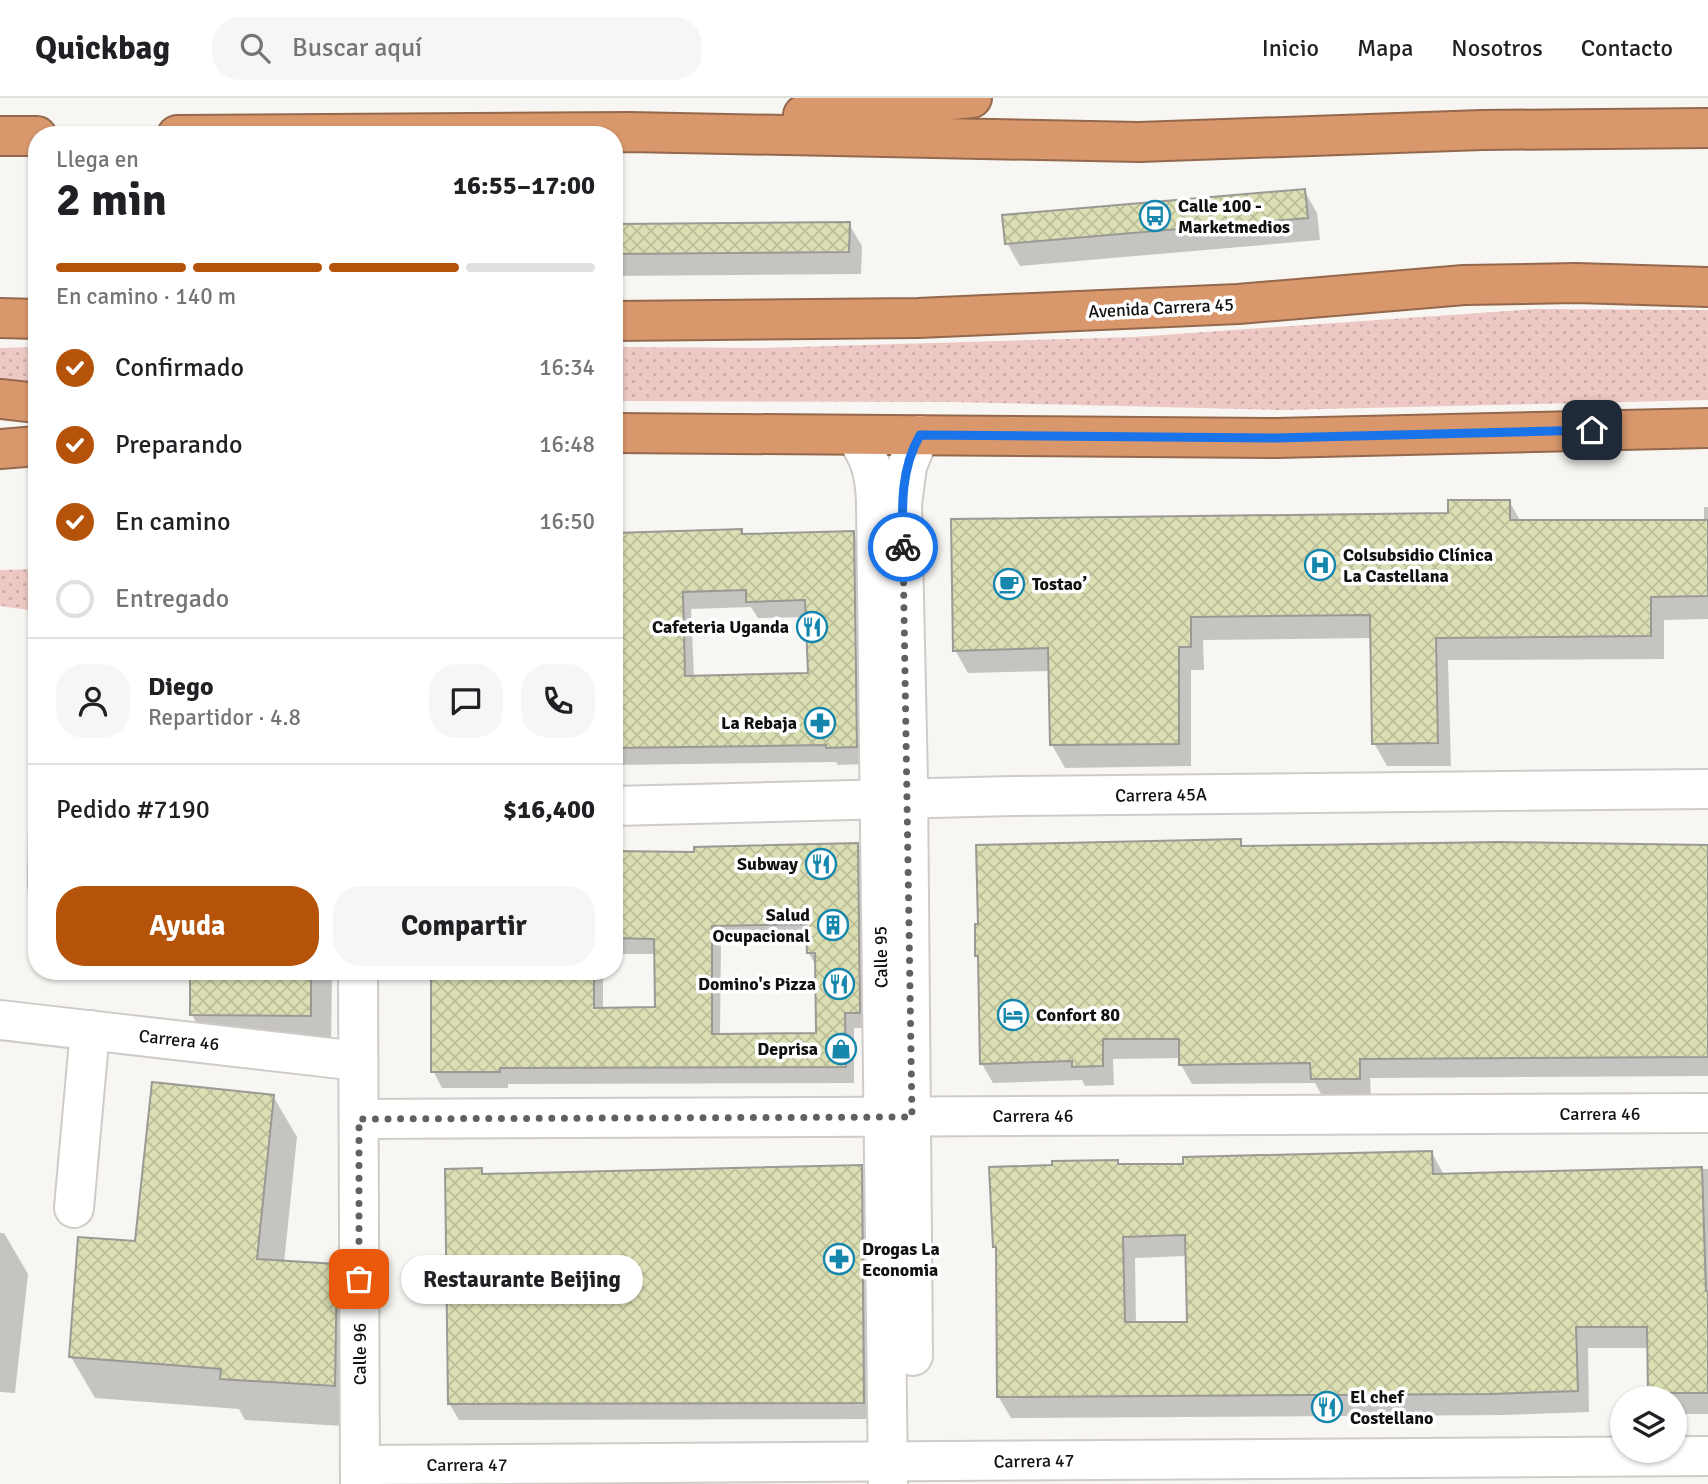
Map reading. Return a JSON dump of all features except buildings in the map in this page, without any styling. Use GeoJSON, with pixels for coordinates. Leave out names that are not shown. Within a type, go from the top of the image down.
{"type":"FeatureCollection","features":[{"type":"Feature","properties":{"kind":"highway"},"geometry":{"type":"LineString","coordinates":[[629,132],[972,98]]}},
{"type":"Feature","properties":{"kind":"highway"},"geometry":{"type":"LineString","coordinates":[[623,132],[1139,142],[1482,130],[1708,128]]}},
{"type":"Feature","properties":{"kind":"highway"},"geometry":{"type":"LineString","coordinates":[[0,136],[28,136]]}},
{"type":"Feature","properties":{"kind":"highway","name":"Avenida Carrera 45"},"geometry":{"type":"LineString","coordinates":[[623,321],[918,318],[1238,304],[1464,285],[1708,287]]}},
{"type":"Feature","properties":{"kind":"highway"},"geometry":{"type":"LineString","coordinates":[[0,318],[28,319]]}},
{"type":"Feature","properties":{"kind":"highway"},"geometry":{"type":"LineString","coordinates":[[0,399],[28,402]]}},
{"type":"Feature","properties":{"kind":"highway"},"geometry":{"type":"LineString","coordinates":[[623,433],[1276,438],[1708,428]]}},
{"type":"Feature","properties":{"kind":"highway"},"geometry":{"type":"LineString","coordinates":[[0,449],[28,447]]}},
{"type":"Feature","properties":{"kind":"street","name":"Calle 95"},"geometry":{"type":"LineString","coordinates":[[854,435],[872,464],[875,483],[893,799],[901,1474]]}},
{"type":"Feature","properties":{"kind":"street","name":"Calle 95"},"geometry":{"type":"LineString","coordinates":[[893,799],[902,504],[907,466],[920,435]]}},
{"type":"Feature","properties":{"kind":"street","name":"Carrera 45A"},"geometry":{"type":"LineString","coordinates":[[623,806],[893,799],[1708,789]]}},
{"type":"Feature","properties":{"kind":"street","name":"Calle 96"},"geometry":{"type":"LineString","coordinates":[[358,980],[360,1475]]}},
{"type":"Feature","properties":{"kind":"street","name":"Carrera 46"},"geometry":{"type":"LineString","coordinates":[[0,1020],[358,1061]]}},
{"type":"Feature","properties":{"kind":"street"},"geometry":{"type":"LineString","coordinates":[[75,1208],[90,1030]]}},
{"type":"Feature","properties":{"kind":"street","name":"Carrera 46"},"geometry":{"type":"LineString","coordinates":[[359,1119],[1708,1113]]}},
{"type":"Feature","properties":{"kind":"street","name":"Carrera 47"},"geometry":{"type":"LineString","coordinates":[[360,1475],[1470,1471],[1708,1456]]}},
{"type":"Feature","properties":{"kind":"shaded area"},"geometry":{"type":"Polygon","coordinates":[[[1535,309],[1708,310],[1708,400],[1280,410],[953,402],[623,401],[623,347],[761,348],[1134,337],[1535,309]]]}},
{"type":"Feature","properties":{"kind":"shaded area"},"geometry":{"type":"Polygon","coordinates":[[[28,347],[28,385],[0,382],[0,348],[28,347]]]}},
{"type":"Feature","properties":{"kind":"shaded area"},"geometry":{"type":"Polygon","coordinates":[[[28,569],[28,610],[0,606],[0,570],[28,569]]]}},
{"type":"Feature","properties":{"kind":"way so far"},"geometry":{"type":"LineString","coordinates":[[359,1279],[359,1119],[912,1117],[903,547]]}},
{"type":"Feature","properties":{"kind":"place","name":"Calle 100 - Marketmedios"},"geometry":{"type":"Point","coordinates":[1155,216]}},
{"type":"Feature","properties":{"kind":"place","name":"Colsubsidio Clínica La Castellana"},"geometry":{"type":"Point","coordinates":[1320,565]}},
{"type":"Feature","properties":{"kind":"place","name":"Tostao’"},"geometry":{"type":"Point","coordinates":[1009,584]}},
{"type":"Feature","properties":{"kind":"place","name":"Cafeteria Uganda"},"geometry":{"type":"Point","coordinates":[812,627]}},
{"type":"Feature","properties":{"kind":"place","name":"La Rebaja"},"geometry":{"type":"Point","coordinates":[820,723]}},
{"type":"Feature","properties":{"kind":"place","name":"Subway"},"geometry":{"type":"Point","coordinates":[821,864]}},
{"type":"Feature","properties":{"kind":"place","name":"Salud Ocupacional"},"geometry":{"type":"Point","coordinates":[833,925]}},
{"type":"Feature","properties":{"kind":"place","name":"Domino's Pizza"},"geometry":{"type":"Point","coordinates":[839,984]}},
{"type":"Feature","properties":{"kind":"place","name":"Confort 80"},"geometry":{"type":"Point","coordinates":[1013,1015]}},
{"type":"Feature","properties":{"kind":"place","name":"Deprisa"},"geometry":{"type":"Point","coordinates":[841,1049]}},
{"type":"Feature","properties":{"kind":"place","name":"Drogas La Economia"},"geometry":{"type":"Point","coordinates":[839,1259]}},
{"type":"Feature","properties":{"kind":"place","name":"Restaurante Beijing"},"geometry":{"type":"Point","coordinates":[359,1279]}},
{"type":"Feature","properties":{"kind":"place","name":"El chef Costellano"},"geometry":{"type":"Point","coordinates":[1327,1407]}},
{"type":"Feature","properties":{"kind":"route"},"geometry":{"type":"LineString","coordinates":[[903,547],[904,482],[913,447],[920,435],[1276,438],[1592,430]]}}]}
